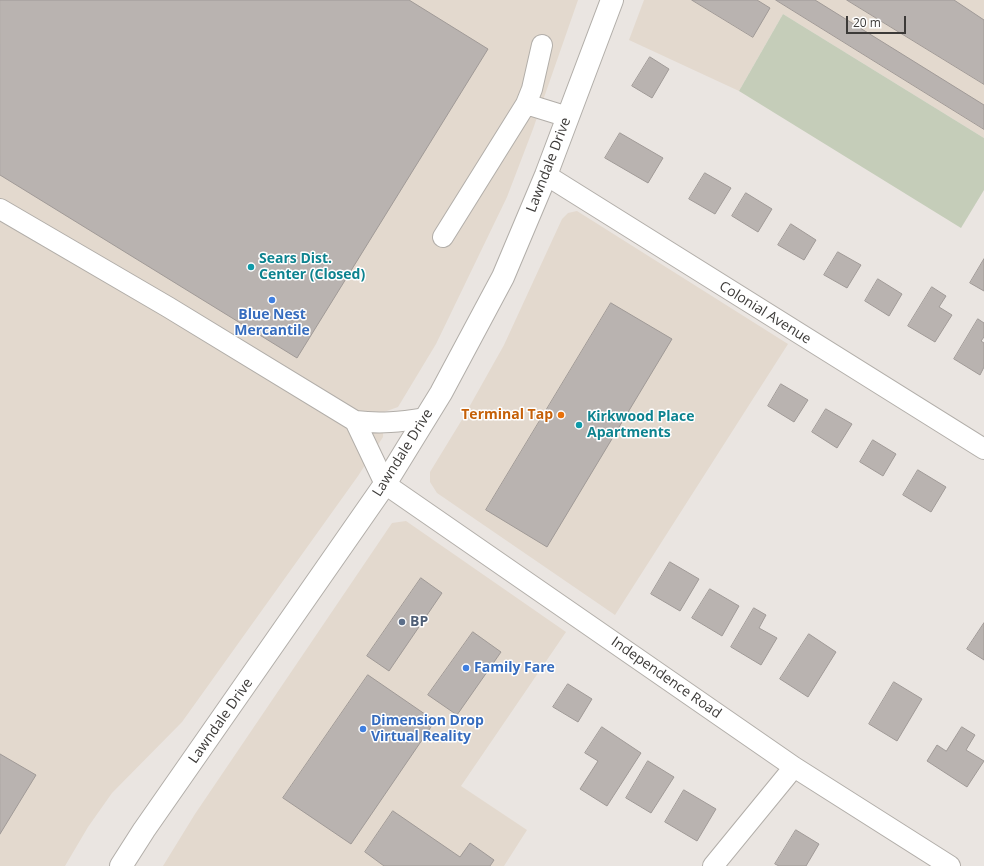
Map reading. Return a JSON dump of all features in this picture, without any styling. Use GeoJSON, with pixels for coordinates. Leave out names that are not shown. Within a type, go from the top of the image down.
{"type":"FeatureCollection","features":[{"type":"Feature","properties":{"kind":"main road","name":"Lawndale Drive"},"geometry":{"type":"LineString","coordinates":[[121,866],[144,830],[385,484],[444,386],[503,277],[546,176],[612,0]]}},
{"type":"Feature","properties":{"kind":"street"},"geometry":{"type":"LineString","coordinates":[[443,237],[526,104],[532,89],[542,45]]}},
{"type":"Feature","properties":{"kind":"street"},"geometry":{"type":"LineString","coordinates":[[526,104],[568,117]]}},
{"type":"Feature","properties":{"kind":"street","name":"Colonial Avenue"},"geometry":{"type":"LineString","coordinates":[[546,176],[984,449]]}},
{"type":"Feature","properties":{"kind":"street"},"geometry":{"type":"LineString","coordinates":[[0,209],[168,307],[355,421],[397,423],[425,418]]}},
{"type":"Feature","properties":{"kind":"street"},"geometry":{"type":"LineString","coordinates":[[355,421],[385,484]]}},
{"type":"Feature","properties":{"kind":"street","name":"Independence Road"},"geometry":{"type":"LineString","coordinates":[[385,484],[794,767],[950,866]]}},
{"type":"Feature","properties":{"kind":"street"},"geometry":{"type":"LineString","coordinates":[[713,866],[794,767]]}},
{"type":"Feature","properties":{"kind":"shaded area"},"geometry":{"type":"Polygon","coordinates":[[[0,0],[578,0],[533,129],[507,197],[436,344],[398,407],[384,412],[383,437],[358,476],[182,722],[112,793],[88,827],[65,866],[0,866],[0,0]]]}},
{"type":"Feature","properties":{"kind":"shaded area"},"geometry":{"type":"Polygon","coordinates":[[[644,0],[984,0],[984,138],[783,14],[739,91],[629,40],[644,0]]]}},
{"type":"Feature","properties":{"kind":"shaded area"},"geometry":{"type":"Polygon","coordinates":[[[577,211],[788,344],[615,615],[437,493],[430,482],[430,472],[463,418],[504,345],[562,219],[568,213],[577,211]]]}},
{"type":"Feature","properties":{"kind":"shaded area"},"geometry":{"type":"Polygon","coordinates":[[[406,521],[566,632],[461,786],[527,830],[504,866],[163,866],[195,814],[392,523],[406,521]]]}},
{"type":"Feature","properties":{"kind":"green space"},"geometry":{"type":"Polygon","coordinates":[[[783,14],[984,138],[984,190],[961,228],[739,91],[783,14]]]}},
{"type":"Feature","properties":{"kind":"building","name":"Sears Dist. Center (Closed)"},"geometry":{"type":"Polygon","coordinates":[[[0,0],[409,0],[488,49],[297,358],[0,175],[0,0]]]}},
{"type":"Feature","properties":{"kind":"building"},"geometry":{"type":"Polygon","coordinates":[[[692,0],[757,0],[770,8],[753,37],[692,0]]]}},
{"type":"Feature","properties":{"kind":"building"},"geometry":{"type":"Polygon","coordinates":[[[776,0],[815,0],[984,105],[984,129],[776,0]]]}},
{"type":"Feature","properties":{"kind":"building"},"geometry":{"type":"Polygon","coordinates":[[[847,0],[954,0],[984,20],[984,84],[847,0]]]}},
{"type":"Feature","properties":{"kind":"building"},"geometry":{"type":"Polygon","coordinates":[[[650,57],[669,69],[652,98],[632,86],[650,57]]]}},
{"type":"Feature","properties":{"kind":"building"},"geometry":{"type":"Polygon","coordinates":[[[620,133],[663,158],[648,183],[605,158],[620,133]]]}},
{"type":"Feature","properties":{"kind":"building"},"geometry":{"type":"Polygon","coordinates":[[[705,173],[731,188],[715,214],[689,199],[705,173]]]}},
{"type":"Feature","properties":{"kind":"building"},"geometry":{"type":"Polygon","coordinates":[[[746,193],[772,209],[758,232],[732,216],[746,193]]]}},
{"type":"Feature","properties":{"kind":"building"},"geometry":{"type":"Polygon","coordinates":[[[791,224],[816,240],[804,260],[778,245],[791,224]]]}},
{"type":"Feature","properties":{"kind":"building"},"geometry":{"type":"Polygon","coordinates":[[[838,252],[861,265],[847,288],[824,275],[838,252]]]}},
{"type":"Feature","properties":{"kind":"building"},"geometry":{"type":"Polygon","coordinates":[[[984,259],[984,291],[970,283],[984,259]]]}},
{"type":"Feature","properties":{"kind":"building"},"geometry":{"type":"Polygon","coordinates":[[[878,279],[902,294],[889,316],[865,301],[878,279]]]}},
{"type":"Feature","properties":{"kind":"building"},"geometry":{"type":"Polygon","coordinates":[[[932,287],[946,296],[939,307],[952,315],[935,342],[908,326],[932,287]]]}},
{"type":"Feature","properties":{"kind":"building","name":"Kirkwood Place Apartments"},"geometry":{"type":"Polygon","coordinates":[[[611,303],[672,339],[547,547],[486,510],[611,303]]]}},
{"type":"Feature","properties":{"kind":"building"},"geometry":{"type":"Polygon","coordinates":[[[978,319],[984,323],[984,337],[981,341],[984,343],[984,367],[980,375],[954,359],[978,319]]]}},
{"type":"Feature","properties":{"kind":"building"},"geometry":{"type":"Polygon","coordinates":[[[781,384],[808,400],[794,422],[768,406],[781,384]]]}},
{"type":"Feature","properties":{"kind":"building"},"geometry":{"type":"Polygon","coordinates":[[[826,409],[852,424],[837,448],[812,432],[826,409]]]}},
{"type":"Feature","properties":{"kind":"building"},"geometry":{"type":"Polygon","coordinates":[[[873,440],[896,454],[883,476],[860,462],[873,440]]]}},
{"type":"Feature","properties":{"kind":"building"},"geometry":{"type":"Polygon","coordinates":[[[918,470],[946,487],[931,512],[903,495],[918,470]]]}},
{"type":"Feature","properties":{"kind":"building"},"geometry":{"type":"Polygon","coordinates":[[[670,562],[699,579],[680,611],[651,594],[670,562]]]}},
{"type":"Feature","properties":{"kind":"building"},"geometry":{"type":"Polygon","coordinates":[[[421,578],[442,593],[389,671],[367,656],[421,578]]]}},
{"type":"Feature","properties":{"kind":"building"},"geometry":{"type":"Polygon","coordinates":[[[710,589],[739,606],[722,636],[692,618],[710,589]]]}},
{"type":"Feature","properties":{"kind":"building"},"geometry":{"type":"Polygon","coordinates":[[[754,608],[766,615],[759,628],[777,638],[761,665],[731,647],[754,608]]]}},
{"type":"Feature","properties":{"kind":"building"},"geometry":{"type":"Polygon","coordinates":[[[984,623],[984,660],[967,649],[984,623]]]}},
{"type":"Feature","properties":{"kind":"building"},"geometry":{"type":"Polygon","coordinates":[[[473,632],[501,652],[457,715],[428,695],[473,632]]]}},
{"type":"Feature","properties":{"kind":"building"},"geometry":{"type":"Polygon","coordinates":[[[809,634],[836,652],[808,697],[780,679],[809,634]]]}},
{"type":"Feature","properties":{"kind":"building"},"geometry":{"type":"Polygon","coordinates":[[[368,675],[435,721],[351,844],[283,798],[368,675]]]}},
{"type":"Feature","properties":{"kind":"building"},"geometry":{"type":"Polygon","coordinates":[[[894,682],[922,699],[897,741],[869,724],[894,682]]]}},
{"type":"Feature","properties":{"kind":"building"},"geometry":{"type":"Polygon","coordinates":[[[568,684],[592,699],[578,722],[553,707],[568,684]]]}},
{"type":"Feature","properties":{"kind":"building"},"geometry":{"type":"Polygon","coordinates":[[[602,727],[641,753],[607,806],[580,789],[598,761],[585,753],[602,727]]]}},
{"type":"Feature","properties":{"kind":"building"},"geometry":{"type":"Polygon","coordinates":[[[962,727],[975,735],[966,750],[984,761],[967,787],[927,761],[937,745],[946,751],[962,727]]]}},
{"type":"Feature","properties":{"kind":"building"},"geometry":{"type":"Polygon","coordinates":[[[0,754],[36,775],[0,834],[0,754]]]}},
{"type":"Feature","properties":{"kind":"building"},"geometry":{"type":"Polygon","coordinates":[[[648,761],[674,777],[651,813],[626,798],[648,761]]]}},
{"type":"Feature","properties":{"kind":"building"},"geometry":{"type":"Polygon","coordinates":[[[684,790],[716,809],[697,841],[665,822],[684,790]]]}},
{"type":"Feature","properties":{"kind":"building"},"geometry":{"type":"Polygon","coordinates":[[[393,811],[460,857],[470,843],[494,860],[490,866],[384,866],[365,852],[393,811]]]}},
{"type":"Feature","properties":{"kind":"building"},"geometry":{"type":"Polygon","coordinates":[[[796,830],[819,844],[806,866],[779,866],[775,864],[796,830]]]}},
{"type":"Feature","properties":{"kind":"place","name":"Sears Dist. Center (Closed)"},"geometry":{"type":"Point","coordinates":[251,267]}},
{"type":"Feature","properties":{"kind":"place","name":"Blue Nest Mercantile"},"geometry":{"type":"Point","coordinates":[272,300]}},
{"type":"Feature","properties":{"kind":"place","name":"Terminal Tap"},"geometry":{"type":"Point","coordinates":[561,415]}},
{"type":"Feature","properties":{"kind":"place","name":"Kirkwood Place Apartments"},"geometry":{"type":"Point","coordinates":[579,425]}},
{"type":"Feature","properties":{"kind":"place","name":"BP"},"geometry":{"type":"Point","coordinates":[402,622]}},
{"type":"Feature","properties":{"kind":"place","name":"Family Fare"},"geometry":{"type":"Point","coordinates":[466,668]}},
{"type":"Feature","properties":{"kind":"place","name":"Dimension Drop Virtual Reality"},"geometry":{"type":"Point","coordinates":[363,729]}}]}
